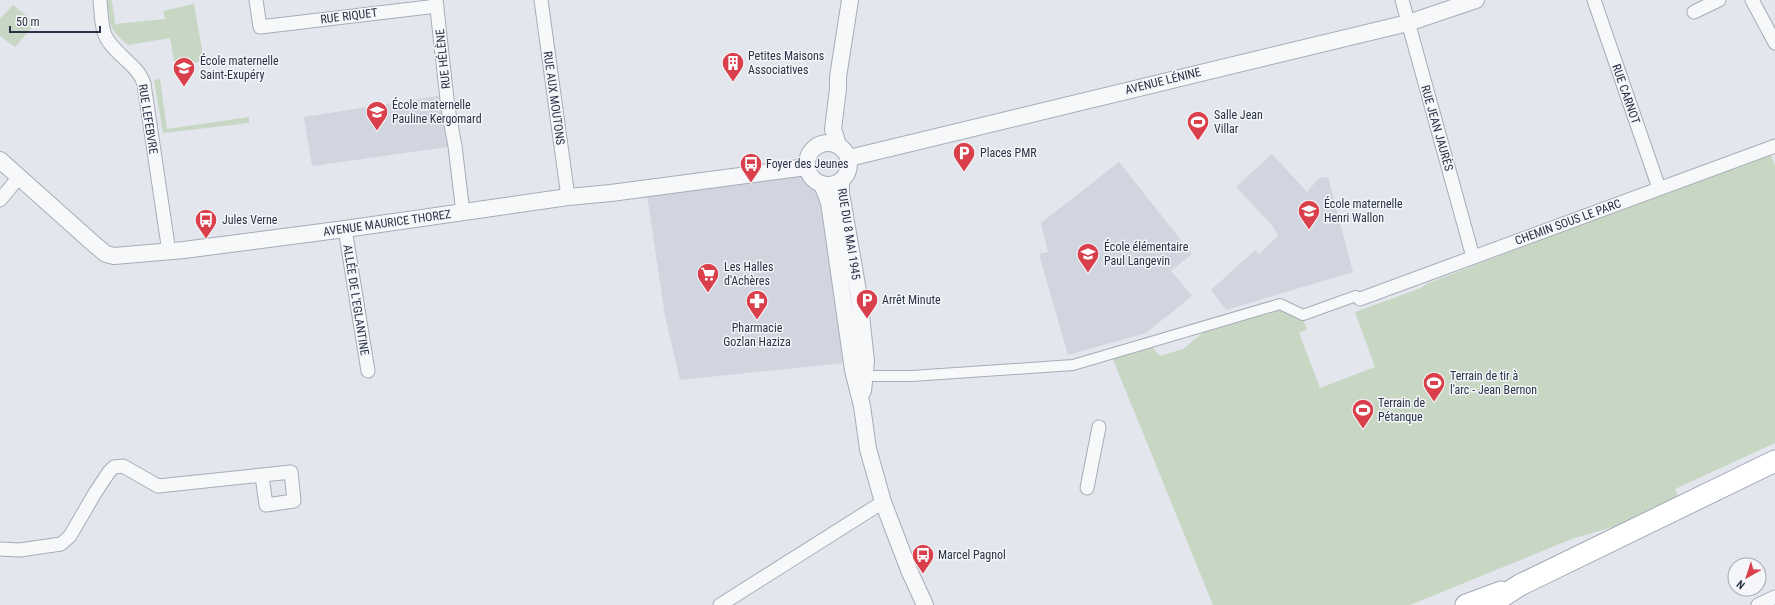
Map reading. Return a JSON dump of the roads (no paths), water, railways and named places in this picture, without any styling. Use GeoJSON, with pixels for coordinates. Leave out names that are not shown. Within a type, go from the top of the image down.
{"type":"FeatureCollection","features":[{"type":"Feature","properties":{"kind":"main road"},"geometry":{"type":"LineString","coordinates":[[1489,605],[1520,585],[1775,461]]}},
{"type":"Feature","properties":{"kind":"main road"},"geometry":{"type":"LineString","coordinates":[[1466,605],[1486,596],[1520,585]]}},
{"type":"Feature","properties":{"kind":"street","name":"RUE LEFEBVRE"},"geometry":{"type":"LineString","coordinates":[[100,0],[105,34],[142,77],[144,84],[169,252]]}},
{"type":"Feature","properties":{"kind":"street","name":"RUE RIQUET"},"geometry":{"type":"LineString","coordinates":[[256,0],[260,27],[437,3]]}},
{"type":"Feature","properties":{"kind":"street","name":"RUE AUX MOUTONS"},"geometry":{"type":"LineString","coordinates":[[541,0],[568,197]]}},
{"type":"Feature","properties":{"kind":"street"},"geometry":{"type":"LineString","coordinates":[[838,145],[833,129],[838,77],[850,0]]}},
{"type":"Feature","properties":{"kind":"street","name":"RUE JEAN JAURÈS"},"geometry":{"type":"LineString","coordinates":[[1402,0],[1473,257]]}},
{"type":"Feature","properties":{"kind":"street","name":"AVENUE LÉNINE"},"geometry":{"type":"LineString","coordinates":[[849,158],[1408,23],[1476,0]]}},
{"type":"Feature","properties":{"kind":"street","name":"RUE CARNOT"},"geometry":{"type":"LineString","coordinates":[[1594,0],[1659,188]]}},
{"type":"Feature","properties":{"kind":"street"},"geometry":{"type":"LineString","coordinates":[[1694,12],[1719,0]]}},
{"type":"Feature","properties":{"kind":"street"},"geometry":{"type":"LineString","coordinates":[[1752,0],[1775,42]]}},
{"type":"Feature","properties":{"kind":"street","name":"RUE HÉLÈNE"},"geometry":{"type":"LineString","coordinates":[[437,3],[448,108],[455,146],[463,213]]}},
{"type":"Feature","properties":{"kind":"street"},"geometry":{"type":"LineString","coordinates":[[820,144],[830,143],[838,145],[846,151],[849,158],[850,168],[847,175],[841,181],[829,185],[822,184],[812,177],[807,167],[810,154],[820,144],[824,116],[832,87],[838,77]]}},
{"type":"Feature","properties":{"kind":"street","name":"CHEMIN SOUS LE PARC"},"geometry":{"type":"LineString","coordinates":[[1358,298],[1775,146]]}},
{"type":"Feature","properties":{"kind":"street","name":"AVENUE MAURICE THOREZ"},"geometry":{"type":"LineString","coordinates":[[0,160],[106,254],[114,256],[169,252],[463,213],[568,197],[611,193],[807,167]]}},
{"type":"Feature","properties":{"kind":"street"},"geometry":{"type":"LineString","coordinates":[[0,200],[19,177]]}},
{"type":"Feature","properties":{"kind":"street","name":"RUE DU 8 MAI 1945"},"geometry":{"type":"LineString","coordinates":[[841,181],[841,193],[859,297],[866,361],[862,406]]}},
{"type":"Feature","properties":{"kind":"street","name":"RUE DU 8 MAI 1945"},"geometry":{"type":"LineString","coordinates":[[822,184],[829,202],[853,370],[862,406],[868,449],[883,502],[909,570],[925,605]]}},
{"type":"Feature","properties":{"kind":"street","name":"ALLÉE DE L'EGLANTINE"},"geometry":{"type":"LineString","coordinates":[[345,229],[368,370]]}},
{"type":"Feature","properties":{"kind":"street"},"geometry":{"type":"LineString","coordinates":[[864,376],[912,376],[1073,365],[1280,304],[1303,315],[1358,298]]}},
{"type":"Feature","properties":{"kind":"street"},"geometry":{"type":"LineString","coordinates":[[1087,488],[1099,427]]}},
{"type":"Feature","properties":{"kind":"street"},"geometry":{"type":"LineString","coordinates":[[0,548],[20,550],[60,544],[70,536],[102,482],[114,467],[123,466],[158,486],[262,476]]}},
{"type":"Feature","properties":{"kind":"street"},"geometry":{"type":"LineString","coordinates":[[720,605],[883,502]]}},
{"type":"Feature","properties":{"kind":"street"},"geometry":{"type":"LineString","coordinates":[[1758,605],[1775,597]]}},
{"type":"Feature","properties":{"kind":"place","name":"Petites Maisons Associatives"},"geometry":{"type":"Point","coordinates":[733,82]}},
{"type":"Feature","properties":{"kind":"place","name":"École maternelle Saint-Exupéry"},"geometry":{"type":"Point","coordinates":[184,88]}},
{"type":"Feature","properties":{"kind":"place","name":"École maternelle Pauline Kergomard"},"geometry":{"type":"Point","coordinates":[377,132]}},
{"type":"Feature","properties":{"kind":"place","name":"Salle Jean Villar"},"geometry":{"type":"Point","coordinates":[1198,142]}},
{"type":"Feature","properties":{"kind":"place","name":"Places PMR"},"geometry":{"type":"Point","coordinates":[964,172]}},
{"type":"Feature","properties":{"kind":"place","name":"Foyer des Jeunes"},"geometry":{"type":"Point","coordinates":[751,184]}},
{"type":"Feature","properties":{"kind":"place","name":"École maternelle Henri Wallon"},"geometry":{"type":"Point","coordinates":[1309,230]}},
{"type":"Feature","properties":{"kind":"place","name":"Jules Verne"},"geometry":{"type":"Point","coordinates":[206,240]}},
{"type":"Feature","properties":{"kind":"place","name":"École élémentaire Paul Langevin"},"geometry":{"type":"Point","coordinates":[1088,274]}},
{"type":"Feature","properties":{"kind":"place","name":"Les Halles d'Achères"},"geometry":{"type":"Point","coordinates":[708,294]}},
{"type":"Feature","properties":{"kind":"place","name":"Pharmacie Gozlan Haziza"},"geometry":{"type":"Point","coordinates":[757,320]}},
{"type":"Feature","properties":{"kind":"place","name":"Arrêt Minute"},"geometry":{"type":"Point","coordinates":[867,320]}},
{"type":"Feature","properties":{"kind":"place","name":"Terrain de tir à l'arc - Jean Bernon"},"geometry":{"type":"Point","coordinates":[1434,402]}},
{"type":"Feature","properties":{"kind":"place","name":"Terrain de Pétanque"},"geometry":{"type":"Point","coordinates":[1363,430]}},
{"type":"Feature","properties":{"kind":"place","name":"Marcel Pagnol"},"geometry":{"type":"Point","coordinates":[923,574]}}]}
